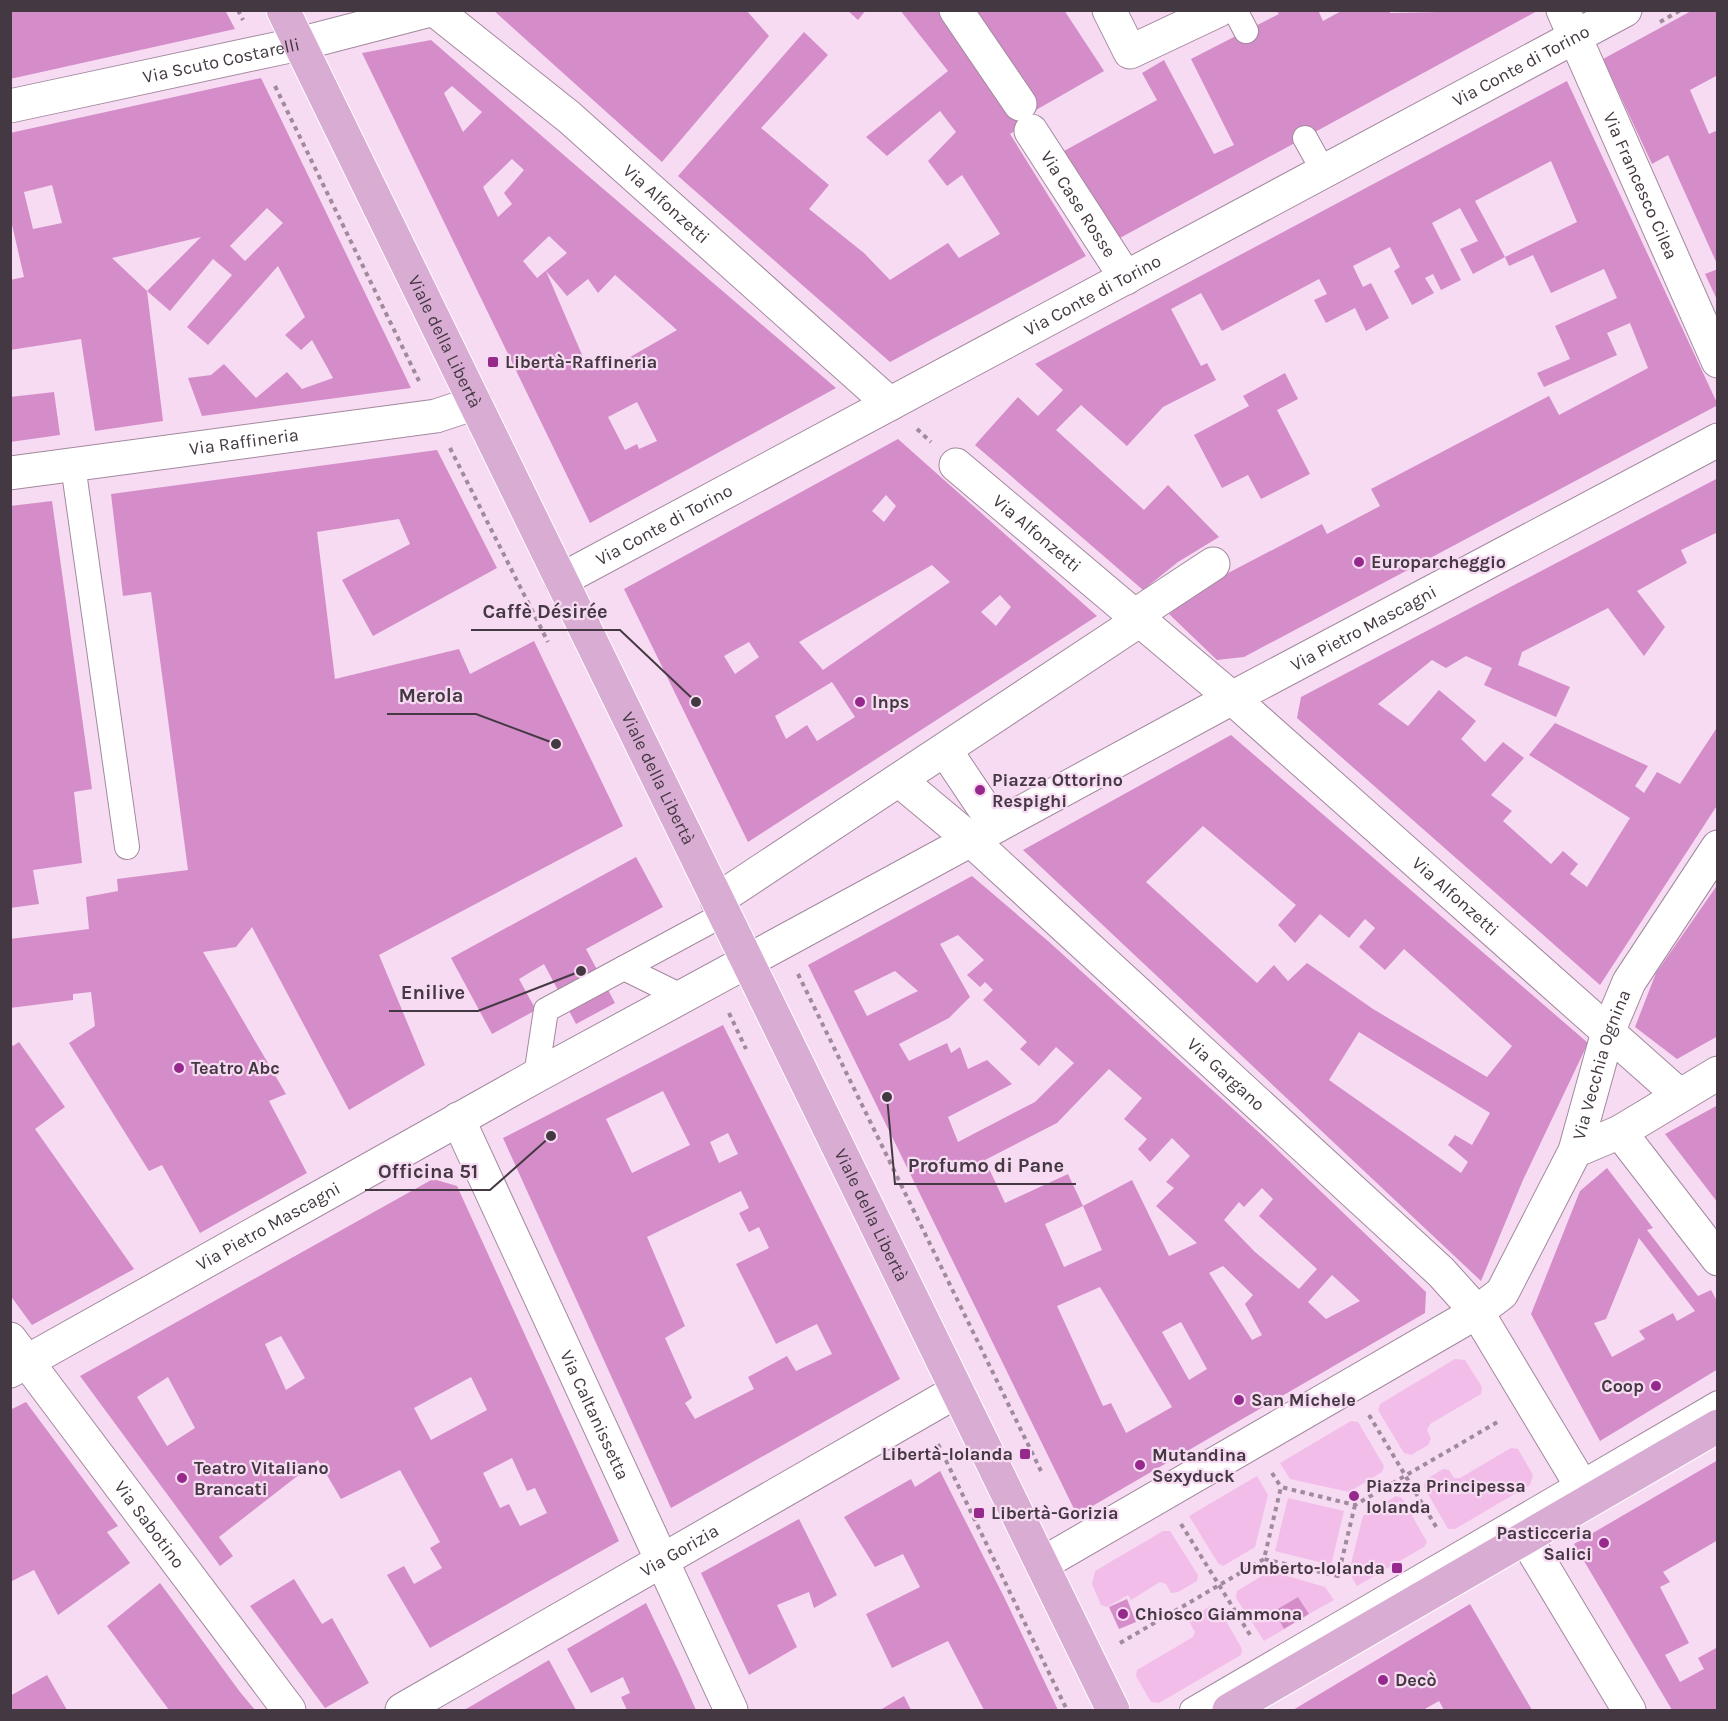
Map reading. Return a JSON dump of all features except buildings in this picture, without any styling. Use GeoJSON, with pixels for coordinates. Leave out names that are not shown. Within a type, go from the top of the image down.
{"type":"FeatureCollection","features":[{"type":"Feature","properties":{"kind":"main road","name":"Viale della Libertà"},"geometry":{"type":"LineString","coordinates":[[283,10],[1037,1555]]}},
{"type":"Feature","properties":{"kind":"main road"},"geometry":{"type":"LineString","coordinates":[[1229,1710],[1525,1537],[1585,1491],[1624,1481],[1718,1426]]}},
{"type":"Feature","properties":{"kind":"main road"},"geometry":{"type":"LineString","coordinates":[[1037,1555],[1113,1710]]}},
{"type":"Feature","properties":{"kind":"street","name":"Via Scuto Costarelli"},"geometry":{"type":"LineString","coordinates":[[10,106],[299,44],[430,10]]}},
{"type":"Feature","properties":{"kind":"street","name":"Via Alfonzetti"},"geometry":{"type":"LineString","coordinates":[[435,10],[569,117],[890,404]]}},
{"type":"Feature","properties":{"kind":"street","name":"Via Case Rosse"},"geometry":{"type":"LineString","coordinates":[[956,10],[1126,278]]}},
{"type":"Feature","properties":{"kind":"street"},"geometry":{"type":"LineString","coordinates":[[1109,10],[1130,52],[1219,10]]}},
{"type":"Feature","properties":{"kind":"street","name":"Via Conte di Torino"},"geometry":{"type":"LineString","coordinates":[[561,580],[1324,172],[1569,24],[1625,10]]}},
{"type":"Feature","properties":{"kind":"street","name":"Via Francesco Cilea"},"geometry":{"type":"LineString","coordinates":[[1569,24],[1718,361]]}},
{"type":"Feature","properties":{"kind":"street","name":"Via Raffineria"},"geometry":{"type":"LineString","coordinates":[[10,473],[436,416],[475,403]]}},
{"type":"Feature","properties":{"kind":"street","name":"Via Pietro Mascagni"},"geometry":{"type":"LineString","coordinates":[[16,1357],[683,998],[1232,698],[1718,440]]}},
{"type":"Feature","properties":{"kind":"street","name":"Via Alfonzetti"},"geometry":{"type":"LineString","coordinates":[[956,465],[1232,698],[1678,1094]]}},
{"type":"Feature","properties":{"kind":"street"},"geometry":{"type":"LineString","coordinates":[[721,907],[899,780],[945,750],[1131,613],[1213,564]]}},
{"type":"Feature","properties":{"kind":"street"},"geometry":{"type":"LineString","coordinates":[[945,750],[983,833]]}},
{"type":"Feature","properties":{"kind":"street"},"geometry":{"type":"LineString","coordinates":[[899,780],[983,833]]}},
{"type":"Feature","properties":{"kind":"street","name":"Via Gargano"},"geometry":{"type":"LineString","coordinates":[[983,833],[997,864],[1454,1286],[1490,1302]]}},
{"type":"Feature","properties":{"kind":"street","name":"Via Vecchia Ognina"},"geometry":{"type":"LineString","coordinates":[[1490,1302],[1575,1151],[1608,1032],[1629,982],[1718,847]]}},
{"type":"Feature","properties":{"kind":"street"},"geometry":{"type":"LineString","coordinates":[[1575,1151],[1620,1132],[1678,1094],[1718,1072]]}},
{"type":"Feature","properties":{"kind":"street","name":"Via Caltanissetta"},"geometry":{"type":"LineString","coordinates":[[458,1119],[660,1562],[731,1710]]}},
{"type":"Feature","properties":{"kind":"street"},"geometry":{"type":"LineString","coordinates":[[1620,1132],[1718,1259]]}},
{"type":"Feature","properties":{"kind":"street"},"geometry":{"type":"LineString","coordinates":[[1037,1555],[1490,1302],[1585,1491]]}},
{"type":"Feature","properties":{"kind":"street","name":"Via Sabotino"},"geometry":{"type":"LineString","coordinates":[[16,1357],[289,1710]]}},
{"type":"Feature","properties":{"kind":"street","name":"Via Gorizia"},"geometry":{"type":"LineString","coordinates":[[402,1710],[957,1391]]}},
{"type":"Feature","properties":{"kind":"street"},"geometry":{"type":"LineString","coordinates":[[1525,1537],[1629,1710]]}},
{"type":"Feature","properties":{"kind":"lane"},"geometry":{"type":"LineString","coordinates":[[1305,138],[1324,172]]}},
{"type":"Feature","properties":{"kind":"lane"},"geometry":{"type":"LineString","coordinates":[[73,465],[127,847]]}},
{"type":"Feature","properties":{"kind":"lane"},"geometry":{"type":"LineString","coordinates":[[536,1076],[546,1010],[624,968],[721,907]]}},
{"type":"Feature","properties":{"kind":"lane"},"geometry":{"type":"LineString","coordinates":[[624,968],[683,998]]}},
{"type":"Feature","properties":{"kind":"lane"},"geometry":{"type":"LineString","coordinates":[[1192,1710],[1585,1491],[1718,1403]]}},
{"type":"Feature","properties":{"kind":"path"},"geometry":{"type":"LineString","coordinates":[[274,84],[423,389]]}},
{"type":"Feature","properties":{"kind":"path"},"geometry":{"type":"LineString","coordinates":[[890,404],[956,465]]}},
{"type":"Feature","properties":{"kind":"path"},"geometry":{"type":"LineString","coordinates":[[782,942],[1042,1473]]}},
{"type":"Feature","properties":{"kind":"path"},"geometry":{"type":"LineString","coordinates":[[1364,1406],[1440,1533]]}},
{"type":"Feature","properties":{"kind":"path"},"geometry":{"type":"LineString","coordinates":[[1266,1464],[1281,1487],[1355,1505],[1507,1416]]}},
{"type":"Feature","properties":{"kind":"path"},"geometry":{"type":"LineString","coordinates":[[933,1434],[1067,1710]]}},
{"type":"Feature","properties":{"kind":"path"},"geometry":{"type":"LineString","coordinates":[[1264,1559],[1281,1487]]}},
{"type":"Feature","properties":{"kind":"path"},"geometry":{"type":"LineString","coordinates":[[1114,1647],[1264,1559],[1338,1576],[1355,1505]]}},
{"type":"Feature","properties":{"kind":"path"},"geometry":{"type":"LineString","coordinates":[[1177,1517],[1254,1642]]}},
{"type":"Feature","properties":{"kind":"shaded area"},"geometry":{"type":"Polygon","coordinates":[[[1455,1359],[1465,1360],[1482,1387],[1481,1394],[1430,1424],[1427,1430],[1431,1439],[1428,1445],[1411,1455],[1404,1453],[1378,1410],[1380,1404],[1455,1359]]]}},
{"type":"Feature","properties":{"kind":"shaded area"},"geometry":{"type":"Polygon","coordinates":[[[1351,1421],[1358,1422],[1384,1466],[1382,1472],[1349,1492],[1290,1479],[1280,1463],[1351,1421]]]}},
{"type":"Feature","properties":{"kind":"shaded area"},"geometry":{"type":"Polygon","coordinates":[[[1511,1448],[1518,1449],[1533,1475],[1530,1485],[1455,1529],[1448,1529],[1424,1487],[1425,1480],[1443,1469],[1449,1470],[1454,1478],[1460,1478],[1511,1448]]]}},
{"type":"Feature","properties":{"kind":"shaded area"},"geometry":{"type":"Polygon","coordinates":[[[1257,1476],[1268,1495],[1255,1547],[1223,1566],[1218,1563],[1189,1516],[1257,1476]]]}},
{"type":"Feature","properties":{"kind":"shaded area"},"geometry":{"type":"Polygon","coordinates":[[[1396,1496],[1402,1498],[1427,1542],[1424,1547],[1357,1586],[1349,1572],[1363,1516],[1396,1496]]]}},
{"type":"Feature","properties":{"kind":"shaded area"},"geometry":{"type":"Polygon","coordinates":[[[1288,1498],[1344,1511],[1331,1565],[1275,1551],[1288,1498]]]}},
{"type":"Feature","properties":{"kind":"shaded area"},"geometry":{"type":"Polygon","coordinates":[[[1163,1531],[1170,1531],[1198,1575],[1197,1581],[1178,1592],[1171,1593],[1166,1584],[1160,1582],[1131,1600],[1128,1595],[1107,1607],[1101,1605],[1092,1584],[1095,1571],[1163,1531]]]}},
{"type":"Feature","properties":{"kind":"shaded area"},"geometry":{"type":"Polygon","coordinates":[[[1270,1571],[1325,1587],[1334,1600],[1309,1614],[1298,1597],[1274,1611],[1284,1629],[1264,1641],[1236,1598],[1237,1591],[1270,1571]]]}},
{"type":"Feature","properties":{"kind":"shaded area"},"geometry":{"type":"Polygon","coordinates":[[[1210,1606],[1218,1607],[1242,1649],[1241,1655],[1159,1703],[1151,1702],[1136,1676],[1137,1670],[1193,1637],[1195,1632],[1190,1623],[1193,1617],[1210,1606]]]}},
{"type":"Feature","properties":{"kind":"place","name":"Libertà-Raffineria"},"geometry":{"type":"Point","coordinates":[493,362]}},
{"type":"Feature","properties":{"kind":"place","name":"Europarcheggio"},"geometry":{"type":"Point","coordinates":[1359,562]}},
{"type":"Feature","properties":{"kind":"place","name":"Caffè Désirée"},"geometry":{"type":"Point","coordinates":[696,702]}},
{"type":"Feature","properties":{"kind":"place","name":"Inps"},"geometry":{"type":"Point","coordinates":[860,702]}},
{"type":"Feature","properties":{"kind":"place","name":"Merola"},"geometry":{"type":"Point","coordinates":[556,744]}},
{"type":"Feature","properties":{"kind":"place","name":"Piazza Ottorino Respighi"},"geometry":{"type":"Point","coordinates":[980,790]}},
{"type":"Feature","properties":{"kind":"place","name":"Enilive"},"geometry":{"type":"Point","coordinates":[581,971]}},
{"type":"Feature","properties":{"kind":"place","name":"Teatro Abc"},"geometry":{"type":"Point","coordinates":[179,1068]}},
{"type":"Feature","properties":{"kind":"place","name":"Profumo di Pane"},"geometry":{"type":"Point","coordinates":[887,1097]}},
{"type":"Feature","properties":{"kind":"place","name":"Officina 51"},"geometry":{"type":"Point","coordinates":[551,1136]}},
{"type":"Feature","properties":{"kind":"place","name":"Coop"},"geometry":{"type":"Point","coordinates":[1656,1386]}},
{"type":"Feature","properties":{"kind":"place","name":"San Michele"},"geometry":{"type":"Point","coordinates":[1239,1400]}},
{"type":"Feature","properties":{"kind":"place","name":"Libertà-Iolanda"},"geometry":{"type":"Point","coordinates":[1025,1454]}},
{"type":"Feature","properties":{"kind":"place","name":"Mutandina Sexyduck"},"geometry":{"type":"Point","coordinates":[1140,1465]}},
{"type":"Feature","properties":{"kind":"place","name":"Teatro Vitaliano Brancati"},"geometry":{"type":"Point","coordinates":[182,1478]}},
{"type":"Feature","properties":{"kind":"place","name":"Piazza Principessa Iolanda"},"geometry":{"type":"Point","coordinates":[1354,1496]}},
{"type":"Feature","properties":{"kind":"place","name":"Libertà-Gorizia"},"geometry":{"type":"Point","coordinates":[979,1513]}},
{"type":"Feature","properties":{"kind":"place","name":"Pasticceria Salici"},"geometry":{"type":"Point","coordinates":[1604,1543]}},
{"type":"Feature","properties":{"kind":"place","name":"Umberto-Iolanda"},"geometry":{"type":"Point","coordinates":[1397,1568]}},
{"type":"Feature","properties":{"kind":"place","name":"Chiosco Giammona"},"geometry":{"type":"Point","coordinates":[1123,1614]}},
{"type":"Feature","properties":{"kind":"place","name":"Decò"},"geometry":{"type":"Point","coordinates":[1383,1680]}}]}
